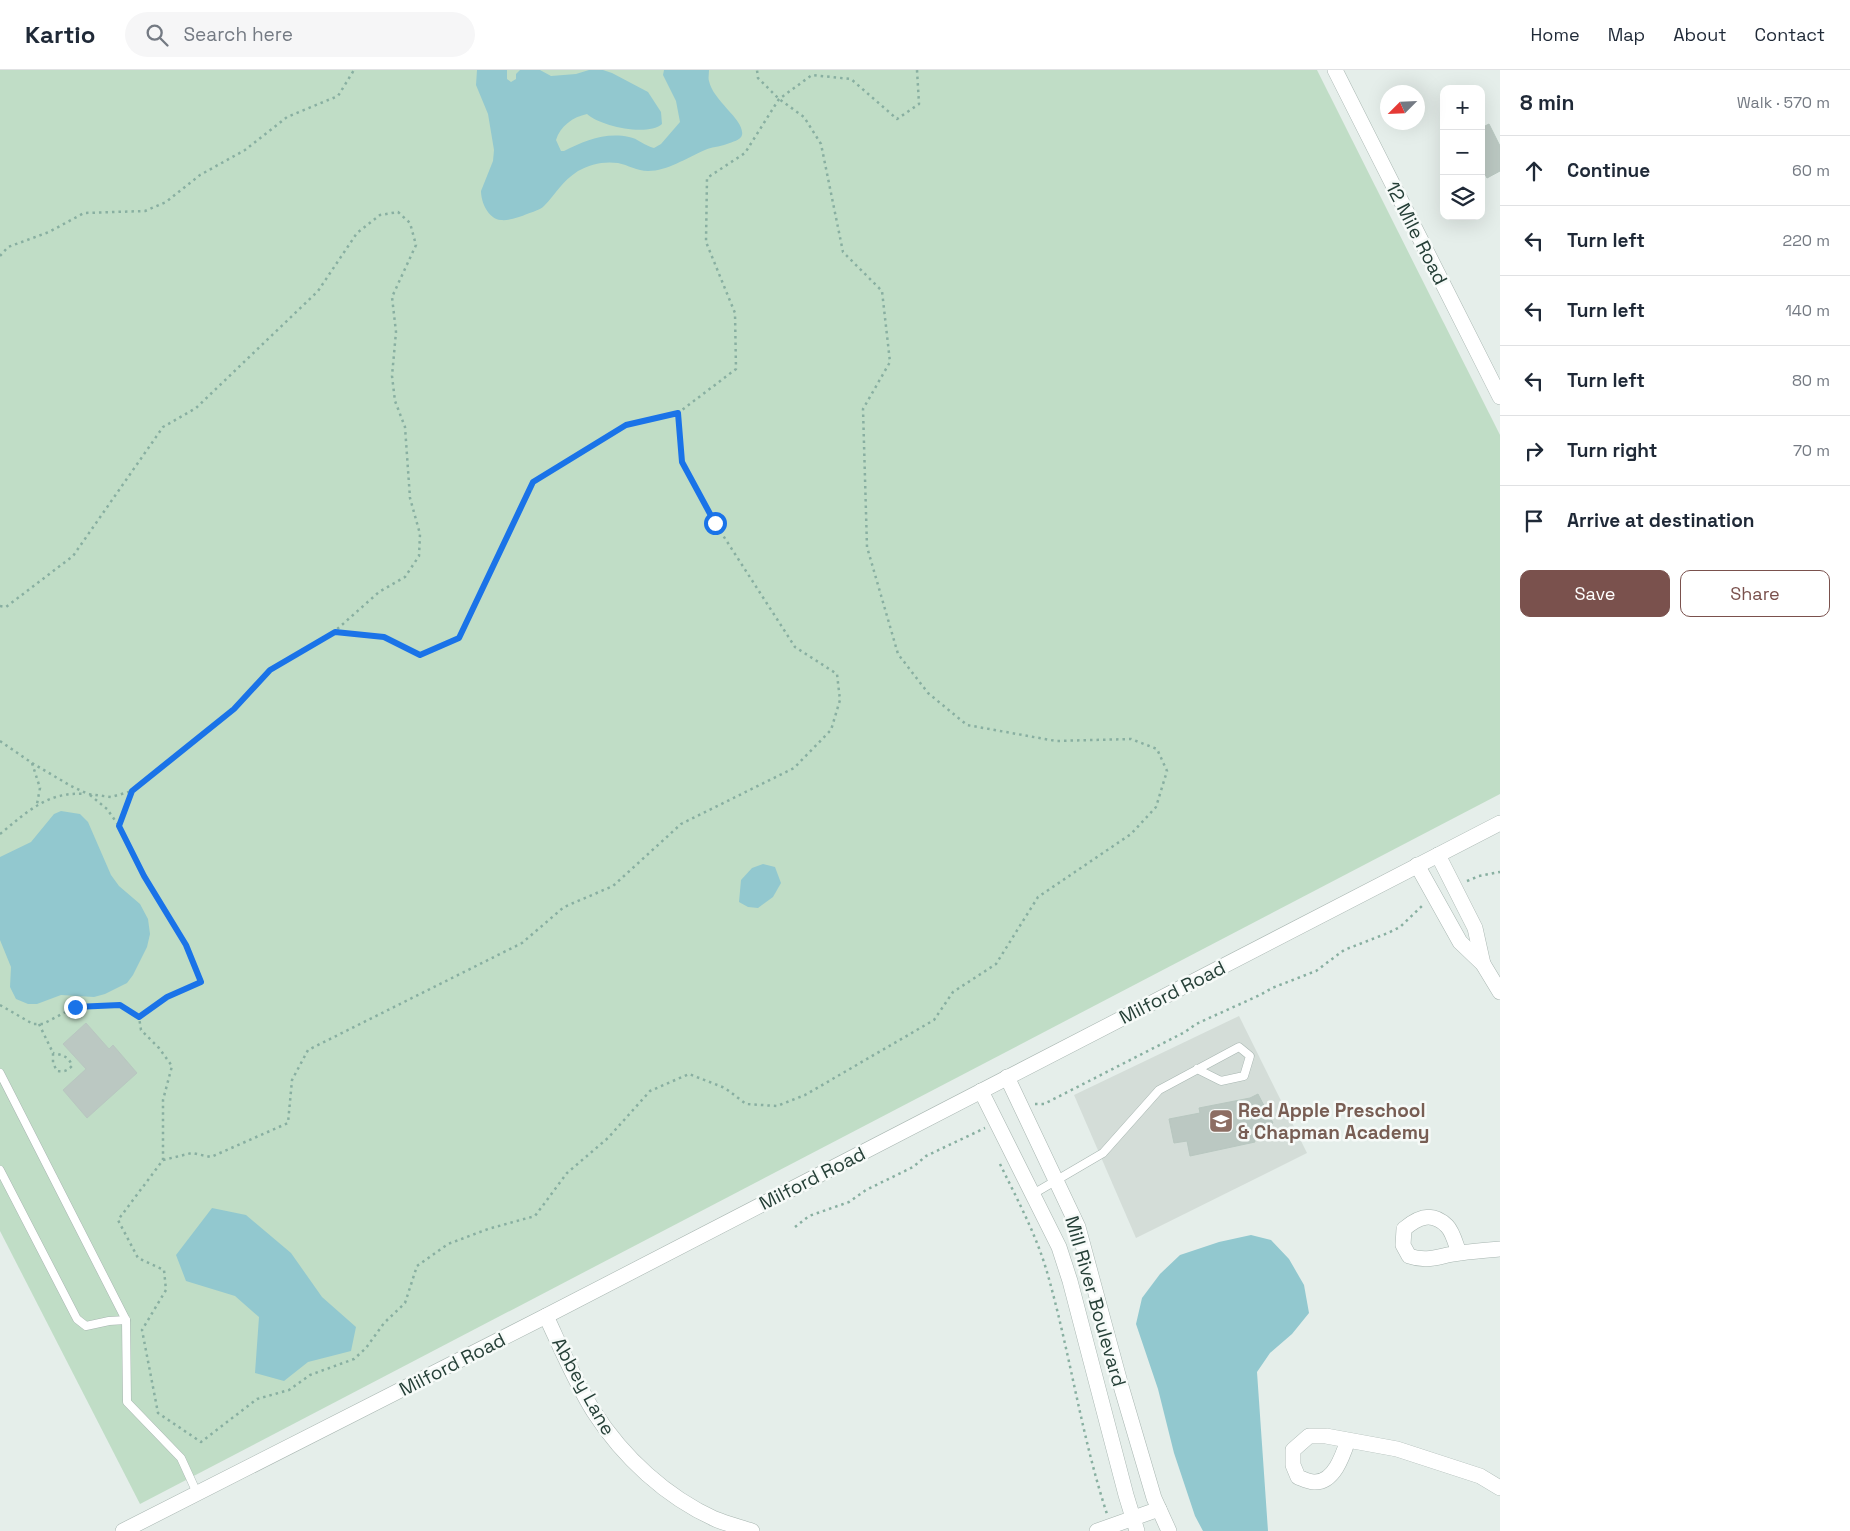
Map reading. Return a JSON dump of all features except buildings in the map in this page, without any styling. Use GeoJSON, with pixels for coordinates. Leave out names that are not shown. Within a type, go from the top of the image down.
{"type":"FeatureCollection","features":[{"type":"Feature","properties":{"kind":"street","name":"12 Mile Road"},"geometry":{"type":"LineString","coordinates":[[1335,70],[1500,397]]}},
{"type":"Feature","properties":{"kind":"street","name":"Milford Road"},"geometry":{"type":"LineString","coordinates":[[123,1531],[546,1316],[1500,823]]}},
{"type":"Feature","properties":{"kind":"street"},"geometry":{"type":"LineString","coordinates":[[1438,855],[1475,928],[1483,964]]}},
{"type":"Feature","properties":{"kind":"street"},"geometry":{"type":"LineString","coordinates":[[1417,866],[1460,942],[1483,964],[1500,992]]}},
{"type":"Feature","properties":{"kind":"street","name":"Mill River Boulevard"},"geometry":{"type":"LineString","coordinates":[[1007,1077],[1078,1227],[1121,1386],[1154,1498],[1169,1531]]}},
{"type":"Feature","properties":{"kind":"street","name":"Mill River Boulevard"},"geometry":{"type":"LineString","coordinates":[[981,1091],[1060,1247],[1135,1524]]}},
{"type":"Feature","properties":{"kind":"street"},"geometry":{"type":"LineString","coordinates":[[1459,1253],[1500,1249]]}},
{"type":"Feature","properties":{"kind":"street","name":"Abbey Lane"},"geometry":{"type":"LineString","coordinates":[[546,1316],[593,1410],[615,1441],[641,1468],[677,1498],[716,1519],[752,1531]]}},
{"type":"Feature","properties":{"kind":"street"},"geometry":{"type":"LineString","coordinates":[[1348,1440],[1397,1449],[1480,1476],[1500,1488]]}},
{"type":"Feature","properties":{"kind":"street"},"geometry":{"type":"LineString","coordinates":[[1097,1531],[1112,1525],[1135,1524],[1159,1509]]}},
{"type":"Feature","properties":{"kind":"lane"},"geometry":{"type":"LineString","coordinates":[[1033,1194],[1104,1153],[1159,1090],[1197,1069],[1239,1047],[1250,1056],[1244,1076],[1221,1081],[1197,1069]]}},
{"type":"Feature","properties":{"kind":"lane"},"geometry":{"type":"LineString","coordinates":[[0,1073],[126,1320],[127,1402],[181,1458],[197,1493]]}},
{"type":"Feature","properties":{"kind":"lane"},"geometry":{"type":"LineString","coordinates":[[0,1170],[77,1319],[86,1326],[109,1321],[126,1320]]}},
{"type":"Feature","properties":{"kind":"path"},"geometry":{"type":"LineString","coordinates":[[0,256],[8,246],[49,232],[84,212],[145,211],[166,202],[200,175],[245,150],[287,117],[338,96],[354,70]]}},
{"type":"Feature","properties":{"kind":"path"},"geometry":{"type":"LineString","coordinates":[[0,1005],[33,1024],[43,1024],[75,1007],[120,1005],[139,1017],[141,1030],[159,1048],[172,1066],[163,1100],[163,1160],[118,1220],[138,1258],[164,1270],[166,1290],[142,1330],[158,1413],[201,1442],[257,1399],[289,1390],[310,1375],[354,1359],[366,1348],[384,1323],[405,1303],[417,1266],[448,1244],[488,1229],[535,1216],[567,1173],[608,1138],[650,1092],[689,1074],[725,1088],[746,1104],[777,1106],[805,1095],[934,1020],[954,992],[996,964],[1038,897],[1131,834],[1156,807],[1166,771],[1158,749],[1130,739],[1056,741],[967,725],[928,693],[898,654],[867,547],[863,409],[890,362],[882,292],[843,252],[821,144],[804,117],[779,99],[758,78],[757,70]]}},
{"type":"Feature","properties":{"kind":"path"},"geometry":{"type":"LineString","coordinates":[[335,632],[384,637],[420,655],[459,638],[533,482],[626,425],[678,413],[736,369],[735,313],[706,242],[707,178],[745,152],[779,99],[812,75],[850,78],[897,119],[919,104],[917,70]]}},
{"type":"Feature","properties":{"kind":"path"},"geometry":{"type":"LineString","coordinates":[[0,606],[6,607],[73,556],[163,426],[196,408],[318,291],[357,233],[380,215],[398,212],[410,224],[416,245],[392,297],[396,332],[392,376],[395,401],[405,427],[410,498],[420,534],[419,556],[405,577],[379,592],[335,632],[270,670],[234,709],[132,791],[111,797],[70,793],[36,804],[0,834]]}},
{"type":"Feature","properties":{"kind":"path"},"geometry":{"type":"LineString","coordinates":[[163,1160],[192,1153],[211,1157],[288,1123],[292,1080],[308,1050],[522,942],[564,907],[613,886],[681,824],[794,768],[831,730],[840,700],[837,674],[795,647],[715,523],[682,462],[678,413]]}},
{"type":"Feature","properties":{"kind":"path"},"geometry":{"type":"LineString","coordinates":[[0,741],[32,763],[88,794],[106,809],[119,826],[144,876],[186,945],[201,982],[167,997],[139,1017]]}},
{"type":"Feature","properties":{"kind":"path"},"geometry":{"type":"LineString","coordinates":[[32,763],[40,788],[36,804]]}},
{"type":"Feature","properties":{"kind":"path"},"geometry":{"type":"LineString","coordinates":[[119,826],[132,791]]}},
{"type":"Feature","properties":{"kind":"path"},"geometry":{"type":"LineString","coordinates":[[1454,887],[1479,876],[1500,872]]}},
{"type":"Feature","properties":{"kind":"path"},"geometry":{"type":"LineString","coordinates":[[1022,1110],[1033,1105],[1044,1104],[1185,1032],[1196,1024],[1272,988],[1316,971],[1344,950],[1379,938],[1400,927],[1423,904],[1435,898]]}},
{"type":"Feature","properties":{"kind":"path"},"geometry":{"type":"LineString","coordinates":[[39,1024],[53,1053],[53,1063],[57,1071],[62,1072],[72,1066],[70,1060],[53,1053]]}},
{"type":"Feature","properties":{"kind":"path"},"geometry":{"type":"LineString","coordinates":[[795,1228],[809,1216],[849,1202],[866,1190],[913,1167],[926,1156],[996,1122]]}},
{"type":"Feature","properties":{"kind":"path"},"geometry":{"type":"LineString","coordinates":[[982,1129],[986,1137]]}},
{"type":"Feature","properties":{"kind":"path"},"geometry":{"type":"LineString","coordinates":[[999,1162],[1027,1220],[1047,1273],[1094,1468],[1112,1525]]}},
{"type":"Feature","properties":{"kind":"shaded area"},"geometry":{"type":"Polygon","coordinates":[[[1239,1016],[1307,1153],[1136,1238],[1074,1095],[1239,1016]]]}},
{"type":"Feature","properties":{"kind":"green space"},"geometry":{"type":"Polygon","coordinates":[[[0,70],[1317,70],[1500,435],[1500,794],[140,1504],[0,1231],[0,70]]]}},
{"type":"Feature","properties":{"kind":"water"},"geometry":{"type":"Polygon","coordinates":[[[477,70],[507,70],[507,79],[511,82],[516,79],[516,74],[520,70],[540,70],[551,76],[576,74],[589,70],[603,70],[648,92],[661,112],[662,124],[646,130],[612,126],[587,114],[582,115],[564,126],[558,135],[556,140],[561,151],[595,138],[612,136],[632,138],[654,148],[661,144],[680,122],[676,101],[663,75],[664,70],[709,70],[709,80],[716,96],[739,123],[742,135],[734,142],[707,149],[663,169],[640,170],[613,162],[587,167],[567,179],[540,209],[510,219],[496,219],[486,209],[481,195],[493,161],[494,150],[488,114],[476,85],[477,70]]]}},
{"type":"Feature","properties":{"kind":"water"},"geometry":{"type":"Polygon","coordinates":[[[61,811],[80,814],[88,822],[111,875],[119,886],[140,904],[148,919],[150,934],[147,947],[127,983],[105,994],[94,997],[61,995],[37,1004],[28,1004],[16,999],[10,987],[11,967],[0,940],[0,857],[31,842],[54,814],[61,811]]]}},
{"type":"Feature","properties":{"kind":"water"},"geometry":{"type":"Polygon","coordinates":[[[763,864],[775,867],[781,883],[773,897],[758,908],[748,907],[739,902],[741,880],[752,868],[763,864]]]}},
{"type":"Feature","properties":{"kind":"water"},"geometry":{"type":"Polygon","coordinates":[[[212,1208],[246,1215],[291,1253],[322,1297],[356,1327],[351,1351],[308,1362],[284,1381],[255,1373],[259,1317],[235,1296],[186,1281],[176,1255],[212,1208]]]}},
{"type":"Feature","properties":{"kind":"water"},"geometry":{"type":"Polygon","coordinates":[[[1251,1235],[1271,1240],[1289,1259],[1304,1285],[1309,1313],[1292,1334],[1270,1353],[1257,1372],[1268,1531],[1203,1531],[1195,1516],[1174,1453],[1158,1389],[1136,1324],[1142,1298],[1160,1274],[1180,1255],[1219,1242],[1251,1235]]]}},
{"type":"Feature","properties":{"kind":"place","name":"Red Apple Preschool & Chapman Academy"},"geometry":{"type":"Point","coordinates":[1221,1121]}},
{"type":"Feature","properties":{"kind":"route"},"geometry":{"type":"LineString","coordinates":[[75,1007],[120,1005],[139,1017],[167,997],[201,982],[186,945],[144,876],[119,826],[132,791],[234,709],[270,670],[335,632],[384,637],[420,655],[459,638],[533,482],[626,425],[678,413],[682,462],[715,523]]}}]}
